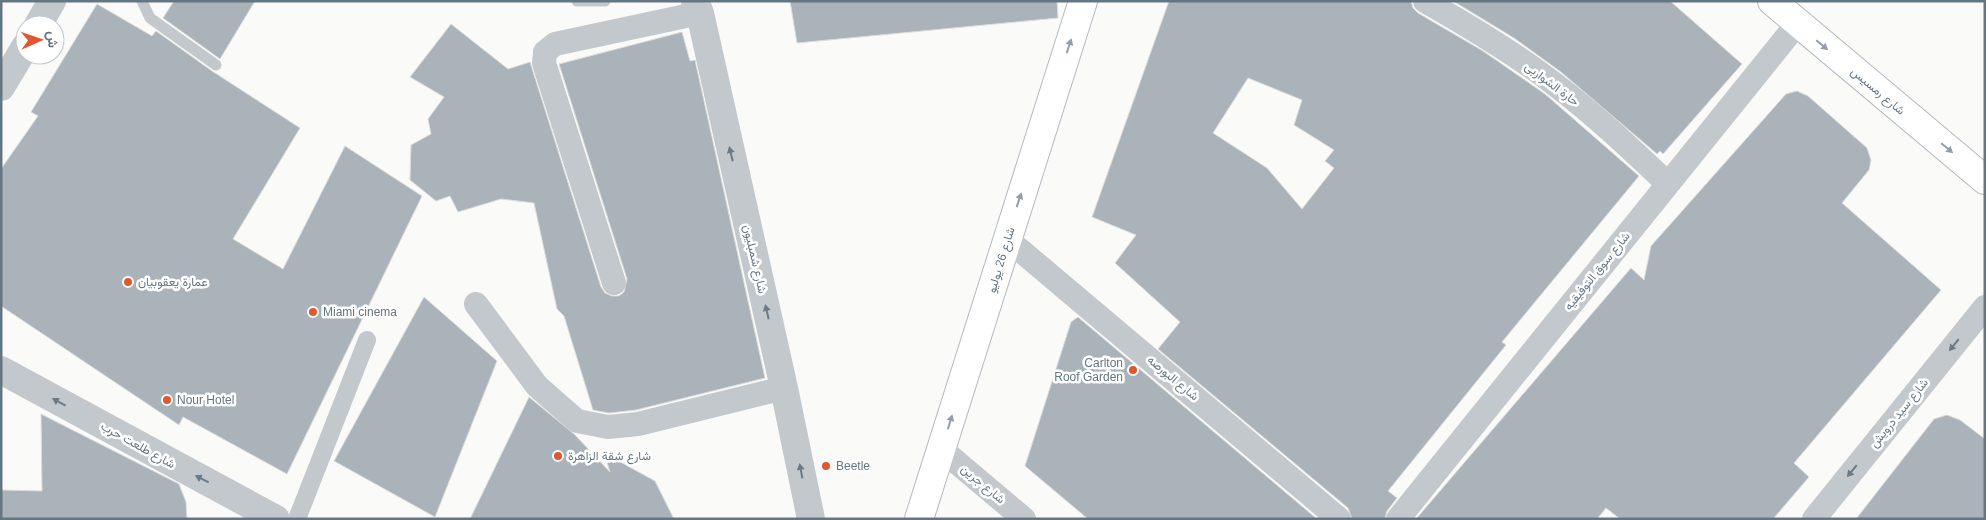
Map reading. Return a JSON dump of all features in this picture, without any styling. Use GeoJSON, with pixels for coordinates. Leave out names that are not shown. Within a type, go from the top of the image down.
{"type":"FeatureCollection","features":[{"type":"Feature","properties":{"kind":"main road","name":"شارع 26 يوليو"},"geometry":{"type":"LineString","coordinates":[[919,519],[1083,1]]}},
{"type":"Feature","properties":{"kind":"main road","name":"شارع رمسيس"},"geometry":{"type":"LineString","coordinates":[[1772,1],[1797,24],[1985,180]]}},
{"type":"Feature","properties":{"kind":"street"},"geometry":{"type":"LineString","coordinates":[[44,15],[52,1]]}},
{"type":"Feature","properties":{"kind":"street","name":"حارة الشواربى"},"geometry":{"type":"LineString","coordinates":[[1425,1],[1481,33],[1552,82],[1612,131],[1668,184]]}},
{"type":"Feature","properties":{"kind":"street"},"geometry":{"type":"LineString","coordinates":[[614,284],[544,63],[545,52],[555,44],[697,7]]}},
{"type":"Feature","properties":{"kind":"street","name":"شارع شمبليون"},"geometry":{"type":"LineString","coordinates":[[697,7],[784,388],[811,519]]}},
{"type":"Feature","properties":{"kind":"street","name":"شارع سوق التوفيقيه"},"geometry":{"type":"LineString","coordinates":[[1398,519],[1797,24]]}},
{"type":"Feature","properties":{"kind":"street"},"geometry":{"type":"LineString","coordinates":[[1,87],[15,64]]}},
{"type":"Feature","properties":{"kind":"street","name":"شارع البورصه"},"geometry":{"type":"LineString","coordinates":[[1007,239],[1339,519]]}},
{"type":"Feature","properties":{"kind":"street"},"geometry":{"type":"LineString","coordinates":[[476,304],[537,386],[577,420],[608,427],[638,424],[784,388]]}},
{"type":"Feature","properties":{"kind":"street","name":"شارع سيد درويش"},"geometry":{"type":"LineString","coordinates":[[1814,519],[1985,307]]}},
{"type":"Feature","properties":{"kind":"street"},"geometry":{"type":"LineString","coordinates":[[296,519],[367,340]]}},
{"type":"Feature","properties":{"kind":"street","name":"شارع طلعت حرب"},"geometry":{"type":"LineString","coordinates":[[1,370],[228,506],[276,519]]}},
{"type":"Feature","properties":{"kind":"street","name":"شارع جرين"},"geometry":{"type":"LineString","coordinates":[[941,449],[1024,519]]}},
{"type":"Feature","properties":{"kind":"lane"},"geometry":{"type":"LineString","coordinates":[[142,1],[150,18],[216,65]]}},
{"type":"Feature","properties":{"kind":"lane"},"geometry":{"type":"LineString","coordinates":[[577,1],[604,1]]}},
{"type":"Feature","properties":{"kind":"building"},"geometry":{"type":"Polygon","coordinates":[[[174,1],[255,1],[220,59],[163,18],[174,1]]]}},
{"type":"Feature","properties":{"kind":"building"},"geometry":{"type":"Polygon","coordinates":[[[790,1],[1057,1],[1058,18],[797,43],[790,1]]]}},
{"type":"Feature","properties":{"kind":"building"},"geometry":{"type":"Polygon","coordinates":[[[1169,1],[1411,1],[1413,8],[1418,13],[1483,51],[1545,94],[1639,176],[1502,342],[1506,345],[1388,491],[1397,498],[1387,511],[1385,519],[1352,519],[1348,508],[1158,349],[1180,322],[1115,263],[1136,235],[1092,217],[1169,1]],[[1248,78],[1213,133],[1267,168],[1302,209],[1334,168],[1325,161],[1334,150],[1294,125],[1302,100],[1248,78]]]}},
{"type":"Feature","properties":{"kind":"building"},"geometry":{"type":"Polygon","coordinates":[[[1453,1],[1670,1],[1742,64],[1663,154],[1660,151],[1657,154],[1561,72],[1514,38],[1453,1]]]}},
{"type":"Feature","properties":{"kind":"building"},"geometry":{"type":"Polygon","coordinates":[[[97,4],[152,36],[156,31],[212,71],[300,128],[233,239],[283,269],[345,146],[422,196],[287,474],[183,417],[179,425],[1,306],[1,169],[38,116],[31,112],[60,65],[65,65],[65,56],[97,4]]]}},
{"type":"Feature","properties":{"kind":"building"},"geometry":{"type":"Polygon","coordinates":[[[451,24],[508,69],[530,62],[601,287],[605,293],[612,296],[619,296],[624,292],[627,279],[559,64],[682,32],[690,61],[695,60],[765,378],[636,410],[609,413],[593,410],[564,316],[557,309],[534,203],[501,199],[458,212],[450,196],[436,201],[410,180],[411,145],[431,134],[428,119],[444,97],[410,77],[451,24]]]}},
{"type":"Feature","properties":{"kind":"building"},"geometry":{"type":"Polygon","coordinates":[[[1797,91],[1808,96],[1867,148],[1871,160],[1869,170],[1842,203],[1941,290],[1794,463],[1809,477],[1773,519],[1620,519],[1606,508],[1597,519],[1416,519],[1631,268],[1644,280],[1651,246],[1786,94],[1797,91]]]}},
{"type":"Feature","properties":{"kind":"building"},"geometry":{"type":"Polygon","coordinates":[[[424,297],[497,361],[435,517],[334,461],[424,297]]]}},
{"type":"Feature","properties":{"kind":"building"},"geometry":{"type":"Polygon","coordinates":[[[1078,317],[1317,519],[1088,519],[1025,466],[1071,322],[1078,317]]]}},
{"type":"Feature","properties":{"kind":"building","name":"شارع شقة الزاهرة"},"geometry":{"type":"Polygon","coordinates":[[[529,397],[574,434],[610,472],[604,453],[655,481],[674,519],[470,519],[529,397]]]}},
{"type":"Feature","properties":{"kind":"building"},"geometry":{"type":"Polygon","coordinates":[[[41,414],[179,484],[186,502],[187,519],[1,519],[1,490],[42,491],[41,414]]]}},
{"type":"Feature","properties":{"kind":"building"},"geometry":{"type":"Polygon","coordinates":[[[1947,415],[1960,420],[1985,439],[1985,519],[1856,519],[1934,419],[1947,415]]]}},
{"type":"Feature","properties":{"kind":"place","name":"عمارة يعقوبيان"},"geometry":{"type":"Point","coordinates":[128,282]}},
{"type":"Feature","properties":{"kind":"place","name":"Miami cinema"},"geometry":{"type":"Point","coordinates":[313,312]}},
{"type":"Feature","properties":{"kind":"place","name":"Carlton Roof Garden"},"geometry":{"type":"Point","coordinates":[1133,370]}},
{"type":"Feature","properties":{"kind":"place","name":"Nour Hotel"},"geometry":{"type":"Point","coordinates":[167,400]}},
{"type":"Feature","properties":{"kind":"place","name":"شارع شقة الزاهرة"},"geometry":{"type":"Point","coordinates":[558,456]}},
{"type":"Feature","properties":{"kind":"place","name":"Beetle"},"geometry":{"type":"Point","coordinates":[826,466]}}]}
